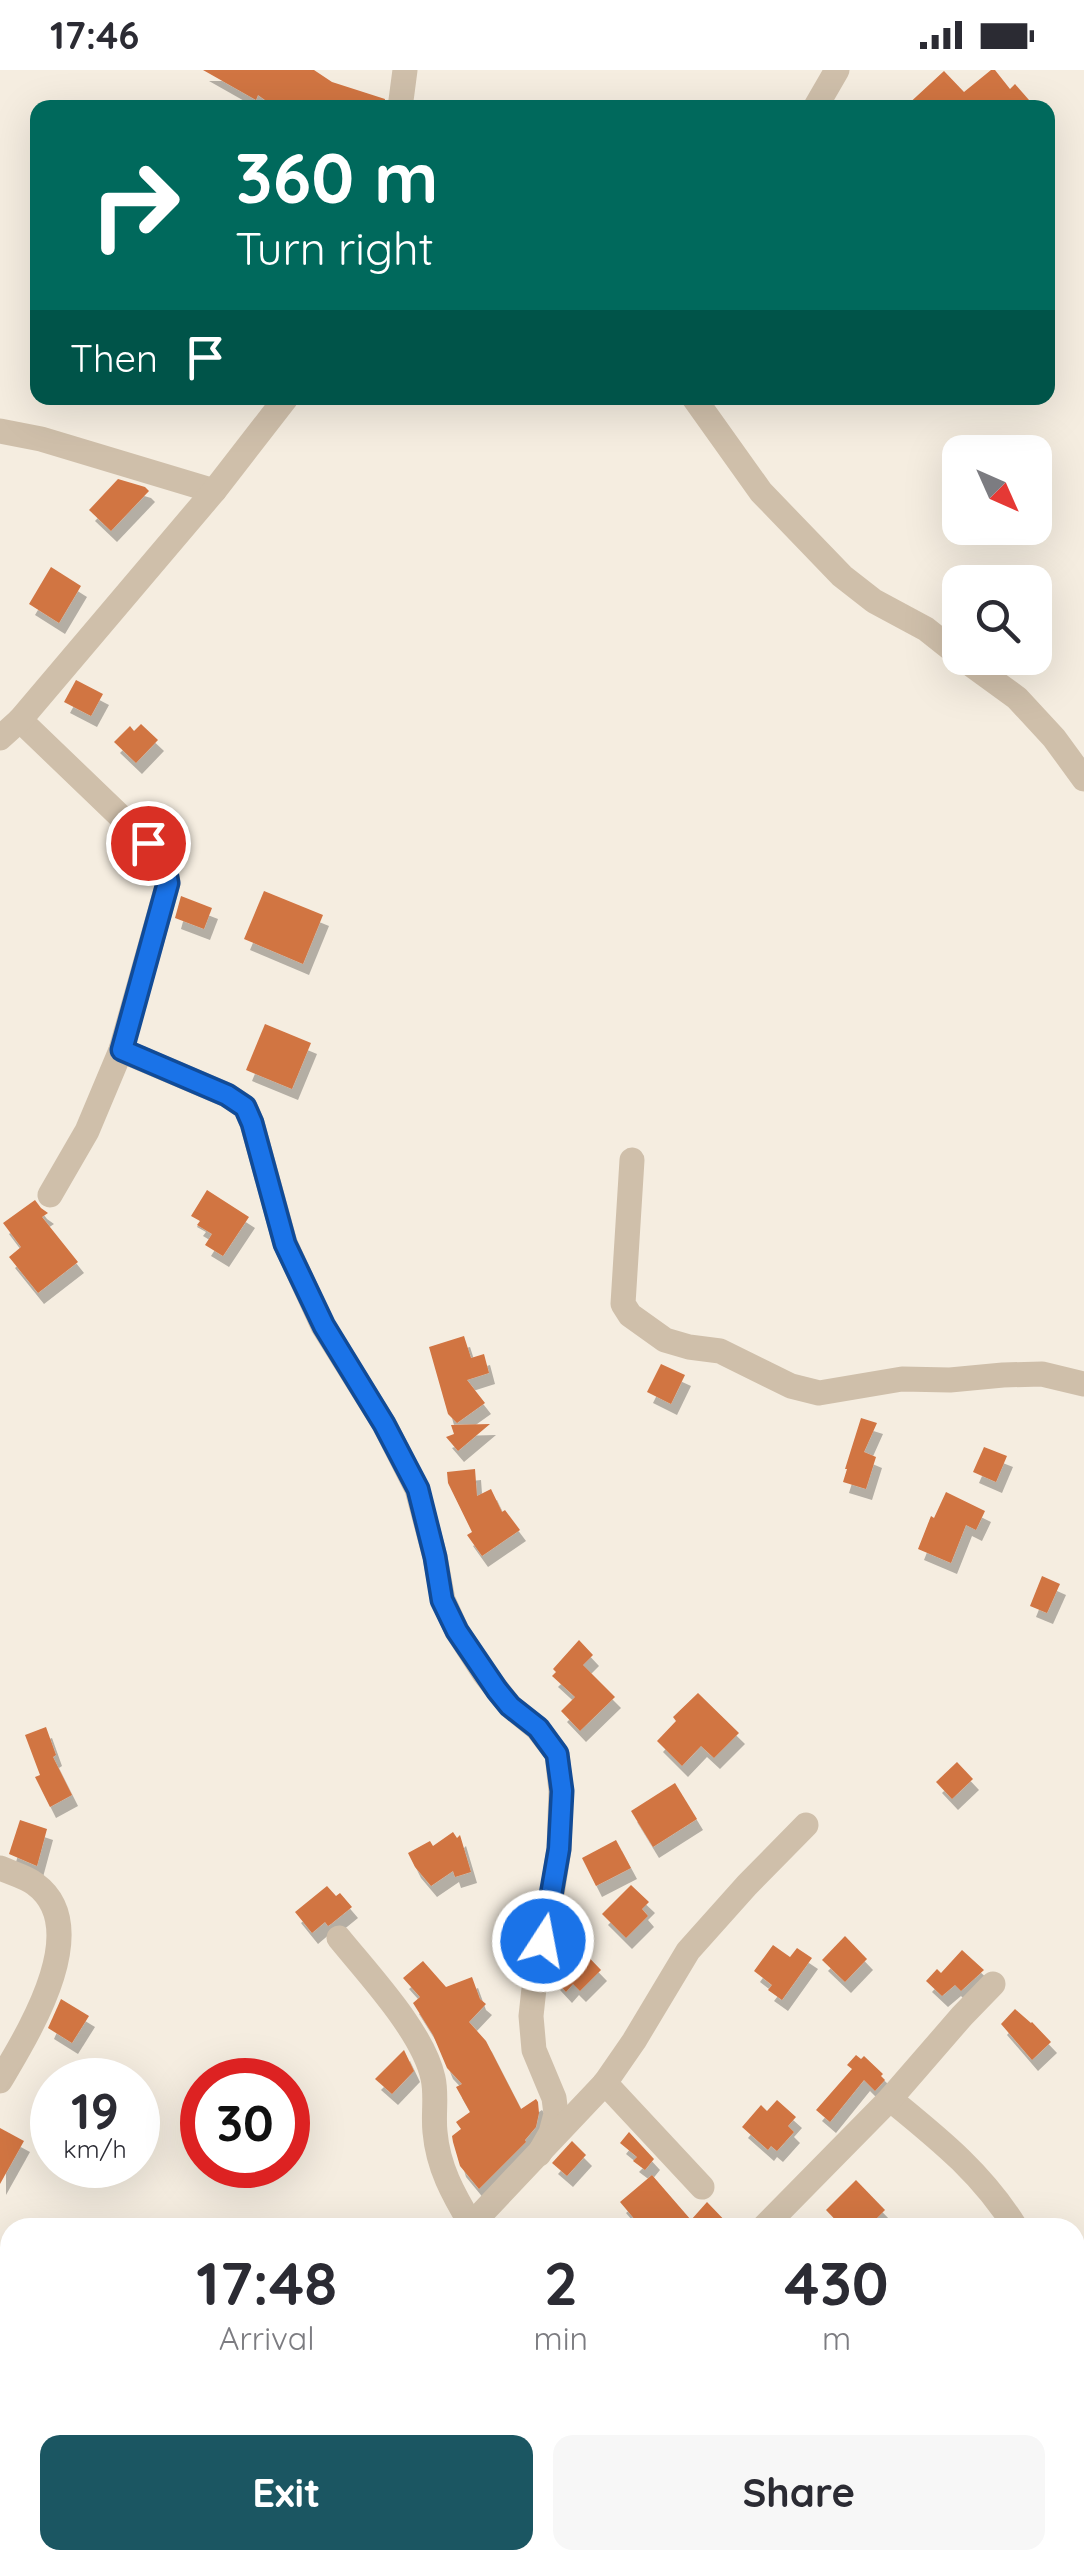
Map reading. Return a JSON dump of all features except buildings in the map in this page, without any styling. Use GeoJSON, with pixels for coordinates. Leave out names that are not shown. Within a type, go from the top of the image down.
{"type":"FeatureCollection","features":[{"type":"Feature","properties":{"kind":"street"},"geometry":{"type":"LineString","coordinates":[[401,100],[405,70]]}},
{"type":"Feature","properties":{"kind":"street"},"geometry":{"type":"LineString","coordinates":[[820,100],[837,70]]}},
{"type":"Feature","properties":{"kind":"street"},"geometry":{"type":"LineString","coordinates":[[0,738],[20,720],[214,491],[281,405]]}},
{"type":"Feature","properties":{"kind":"street"},"geometry":{"type":"LineString","coordinates":[[699,405],[761,492],[842,576],[942,642]]}},
{"type":"Feature","properties":{"kind":"street"},"geometry":{"type":"LineString","coordinates":[[0,431],[41,438],[214,491]]}},
{"type":"Feature","properties":{"kind":"street"},"geometry":{"type":"LineString","coordinates":[[986,675],[1017,698],[1054,738],[1084,779]]}},
{"type":"Feature","properties":{"kind":"street"},"geometry":{"type":"LineString","coordinates":[[20,720],[148,843],[164,861],[168,883],[122,1050],[87,1131],[50,1195]]}},
{"type":"Feature","properties":{"kind":"street"},"geometry":{"type":"LineString","coordinates":[[122,1050],[227,1095],[245,1107],[285,1244],[324,1326],[384,1424],[418,1489],[442,1600],[484,1673],[510,1706],[538,1728],[557,1754],[562,1791],[559,1849],[531,2016],[534,2050],[554,2098],[556,2114],[539,2154]]}},
{"type":"Feature","properties":{"kind":"street"},"geometry":{"type":"LineString","coordinates":[[632,1160],[623,1304],[630,1315],[665,1340],[720,1351],[792,1386],[819,1393],[902,1379],[950,1380],[1003,1374],[1042,1374],[1084,1384]]}},
{"type":"Feature","properties":{"kind":"street"},"geometry":{"type":"LineString","coordinates":[[478,2218],[604,2083],[688,1951],[806,1825]]}},
{"type":"Feature","properties":{"kind":"street"},"geometry":{"type":"LineString","coordinates":[[0,1868],[36,1884],[51,1902],[59,1924],[60,1944],[34,2023],[0,2080]]}},
{"type":"Feature","properties":{"kind":"street"},"geometry":{"type":"LineString","coordinates":[[339,1938],[422,2048],[434,2079],[434,2127],[440,2163],[466,2218]]}},
{"type":"Feature","properties":{"kind":"street"},"geometry":{"type":"LineString","coordinates":[[774,2218],[890,2099],[993,1984]]}},
{"type":"Feature","properties":{"kind":"street"},"geometry":{"type":"LineString","coordinates":[[34,2023],[46,2047]]}},
{"type":"Feature","properties":{"kind":"street"},"geometry":{"type":"LineString","coordinates":[[604,2083],[702,2186]]}},
{"type":"Feature","properties":{"kind":"street"},"geometry":{"type":"LineString","coordinates":[[890,2099],[970,2166],[1010,2218]]}},
{"type":"Feature","properties":{"kind":"route"},"geometry":{"type":"LineString","coordinates":[[148,843],[164,861],[168,883],[122,1050],[227,1095],[245,1107],[285,1244],[324,1326],[384,1424],[418,1489],[442,1600],[484,1673],[510,1706],[538,1728],[557,1754],[562,1791],[559,1849],[543,1941]]}}]}
